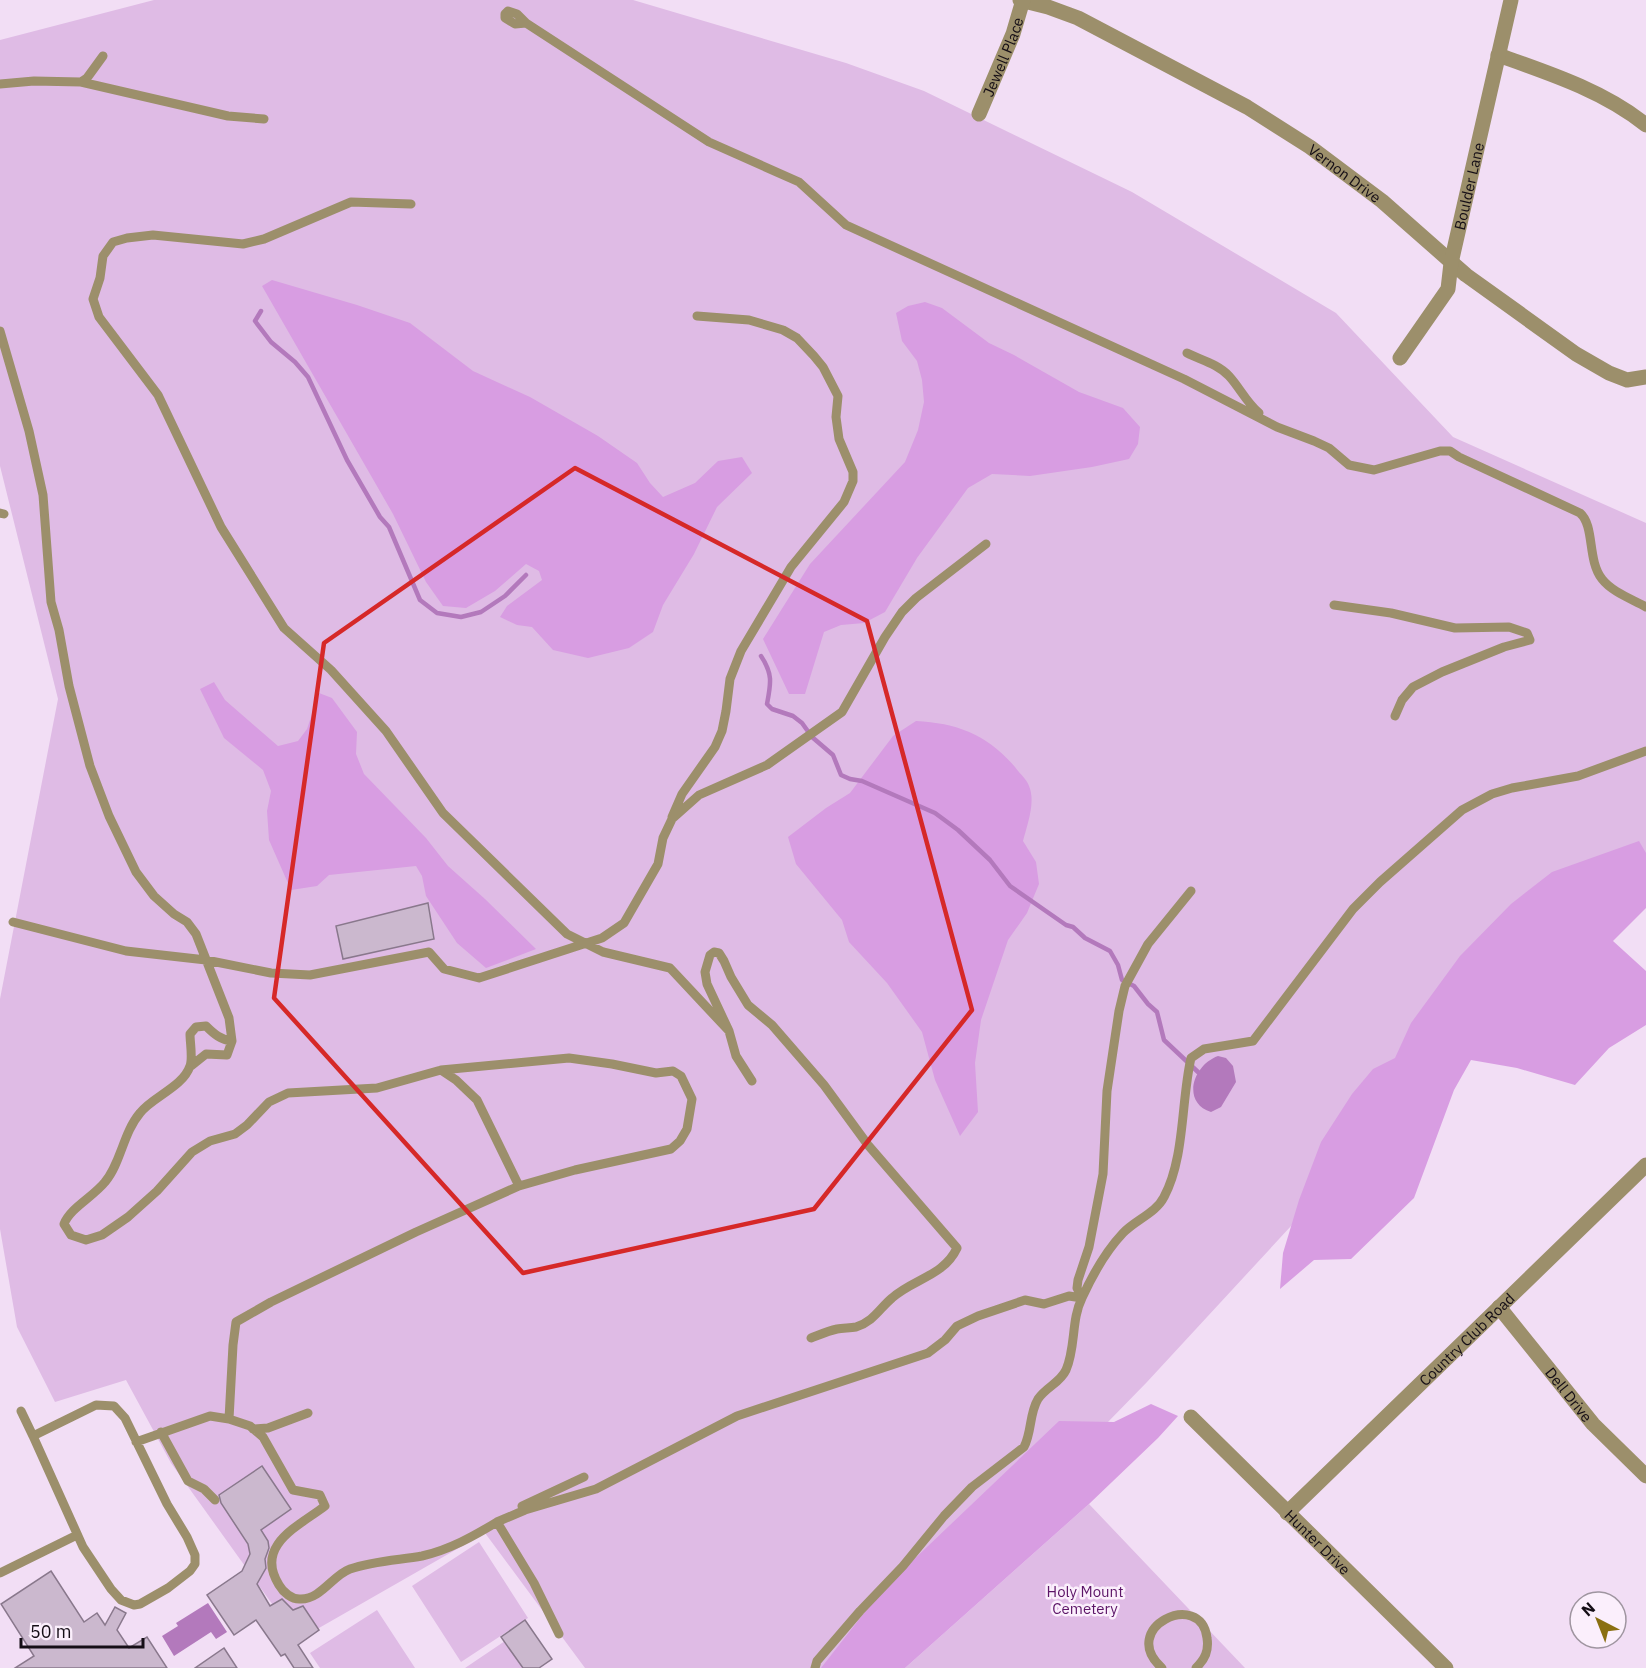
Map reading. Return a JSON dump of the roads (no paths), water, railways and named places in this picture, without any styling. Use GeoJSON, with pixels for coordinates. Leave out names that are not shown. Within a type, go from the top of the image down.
{"type":"FeatureCollection","features":[{"type":"Feature","properties":{"kind":"street","name":"Jewell Place"},"geometry":{"type":"LineString","coordinates":[[979,114],[1013,34],[1022,0]]}},
{"type":"Feature","properties":{"kind":"street","name":"Vernon Drive"},"geometry":{"type":"LineString","coordinates":[[1022,0],[1078,18],[1256,113],[1337,166],[1382,201],[1451,263],[1576,354],[1608,373],[1628,380],[1646,377]]}},
{"type":"Feature","properties":{"kind":"street","name":"Boulder Lane"},"geometry":{"type":"LineString","coordinates":[[1400,358],[1448,289],[1451,263],[1511,0]]}},
{"type":"Feature","properties":{"kind":"street"},"geometry":{"type":"LineString","coordinates":[[1498,55],[1533,67],[1612,101],[1646,124]]}},
{"type":"Feature","properties":{"kind":"street","name":"Country Club Road"},"geometry":{"type":"LineString","coordinates":[[1287,1513],[1646,1165]]}},
{"type":"Feature","properties":{"kind":"street","name":"Dell Drive"},"geometry":{"type":"LineString","coordinates":[[1499,1307],[1593,1424],[1646,1476]]}},
{"type":"Feature","properties":{"kind":"street","name":"Hunter Drive"},"geometry":{"type":"LineString","coordinates":[[1191,1417],[1446,1668]]}},
{"type":"Feature","properties":{"kind":"lane"},"geometry":{"type":"LineString","coordinates":[[526,23],[709,142],[799,182],[846,225],[1184,379],[1277,427],[1329,448],[1349,465],[1374,470],[1440,451],[1450,451],[1580,513],[1588,523],[1593,559],[1603,581],[1646,607]]}},
{"type":"Feature","properties":{"kind":"lane"},"geometry":{"type":"LineString","coordinates":[[81,82],[87,78],[103,56]]}},
{"type":"Feature","properties":{"kind":"lane"},"geometry":{"type":"LineString","coordinates":[[0,84],[34,81],[81,82],[228,116],[264,119]]}},
{"type":"Feature","properties":{"kind":"lane"},"geometry":{"type":"LineString","coordinates":[[411,204],[351,202],[264,239],[243,244],[153,235],[113,242],[103,256],[100,278],[93,299],[99,317],[159,395],[221,527],[284,627],[331,670],[386,731],[442,813],[567,934],[615,956],[670,968],[729,1031]]}},
{"type":"Feature","properties":{"kind":"lane"},"geometry":{"type":"LineString","coordinates":[[13,922],[126,951],[206,960],[271,973],[310,975],[429,952],[444,969],[479,978],[602,938],[624,923],[658,864],[663,838],[682,794],[715,747],[722,731],[730,679],[741,651],[791,567],[844,502],[853,481],[853,472],[838,439],[836,417],[838,396],[823,367],[797,338],[783,330],[749,320],[697,316]]}},
{"type":"Feature","properties":{"kind":"lane"},"geometry":{"type":"LineString","coordinates":[[0,331],[43,495],[51,602],[59,630],[69,686],[90,766],[109,816],[136,872],[154,896],[187,922],[196,934],[229,1018],[232,1041],[227,1055],[206,1054],[191,1066],[167,1092],[140,1112],[107,1180],[92,1197],[67,1217],[64,1224],[71,1235],[86,1240],[102,1235],[128,1217],[157,1191],[192,1152],[210,1141],[235,1134],[269,1102],[288,1093],[377,1088],[441,1070],[569,1058],[656,1073],[673,1071],[681,1076],[692,1099],[687,1129],[680,1141],[671,1149],[575,1170],[519,1186],[416,1232],[271,1302],[236,1322],[230,1419]]}},
{"type":"Feature","properties":{"kind":"lane"},"geometry":{"type":"LineString","coordinates":[[1187,353],[1221,369],[1230,377],[1248,404],[1266,420]]}},
{"type":"Feature","properties":{"kind":"lane"},"geometry":{"type":"LineString","coordinates":[[672,819],[699,795],[767,765],[842,712],[902,612],[916,598],[986,544]]}},
{"type":"Feature","properties":{"kind":"lane"},"geometry":{"type":"LineString","coordinates":[[1334,605],[1391,613],[1455,628],[1509,627],[1527,633],[1530,640],[1504,647],[1442,672],[1413,687],[1402,700],[1395,716]]}},
{"type":"Feature","properties":{"kind":"lane"},"geometry":{"type":"LineString","coordinates":[[815,1668],[817,1661],[903,1566],[944,1516],[972,1487],[1024,1447],[1028,1440],[1032,1411],[1039,1398],[1057,1383],[1065,1371],[1082,1298],[1108,1252],[1124,1231],[1158,1206],[1164,1198],[1179,1141],[1191,1058],[1204,1049],[1253,1041],[1353,909],[1380,882],[1462,810],[1492,794],[1578,776],[1646,751]]}},
{"type":"Feature","properties":{"kind":"lane"},"geometry":{"type":"LineString","coordinates":[[1082,1298],[1077,1288],[1078,1280],[1089,1247],[1103,1174],[1107,1091],[1119,1011],[1127,981],[1148,944],[1191,891]]}},
{"type":"Feature","properties":{"kind":"lane"},"geometry":{"type":"LineString","coordinates":[[752,1081],[736,1056],[729,1031],[707,984],[705,972],[710,956],[714,952],[719,953],[748,1005],[772,1025],[824,1085],[867,1145],[957,1248],[953,1257],[942,1268],[892,1298],[881,1312],[869,1320],[856,1327],[835,1330],[811,1338]]}},
{"type":"Feature","properties":{"kind":"lane"},"geometry":{"type":"LineString","coordinates":[[191,1066],[190,1034],[196,1027],[206,1026],[214,1035],[232,1041]]}},
{"type":"Feature","properties":{"kind":"lane"},"geometry":{"type":"LineString","coordinates":[[441,1070],[456,1080],[477,1100],[519,1186]]}},
{"type":"Feature","properties":{"kind":"lane"},"geometry":{"type":"LineString","coordinates":[[136,1442],[210,1416],[230,1419],[253,1429],[263,1437],[293,1490],[320,1495],[325,1506],[279,1540],[273,1556],[271,1569],[282,1590],[291,1597],[301,1599],[317,1593],[342,1572],[447,1548],[525,1510],[596,1489],[737,1416],[928,1353],[945,1340],[957,1326],[978,1316],[1025,1300],[1044,1304],[1068,1296],[1082,1298]]}},
{"type":"Feature","properties":{"kind":"lane"},"geometry":{"type":"LineString","coordinates":[[21,1411],[83,1547],[121,1600],[134,1605],[140,1604],[168,1588],[190,1571],[195,1564],[195,1555],[187,1536],[167,1504],[125,1418],[114,1406],[96,1405],[33,1436]]}},
{"type":"Feature","properties":{"kind":"lane"},"geometry":{"type":"LineString","coordinates":[[253,1429],[268,1428],[308,1413]]}},
{"type":"Feature","properties":{"kind":"lane"},"geometry":{"type":"LineString","coordinates":[[161,1432],[188,1481],[204,1489],[215,1500]]}},
{"type":"Feature","properties":{"kind":"lane"},"geometry":{"type":"LineString","coordinates":[[497,1522],[537,1498],[584,1477]]}},
{"type":"Feature","properties":{"kind":"lane"},"geometry":{"type":"LineString","coordinates":[[497,1522],[534,1583],[559,1634]]}},
{"type":"Feature","properties":{"kind":"lane"},"geometry":{"type":"LineString","coordinates":[[0,1573],[77,1535]]}},
{"type":"Feature","properties":{"kind":"lane"},"geometry":{"type":"LineString","coordinates":[[1159,1667],[1151,1655],[1150,1636],[1162,1620],[1181,1615],[1197,1621],[1207,1634],[1208,1647],[1205,1657],[1196,1668]]}},
{"type":"Feature","properties":{"kind":"waterway"},"geometry":{"type":"LineString","coordinates":[[261,311],[255,321],[271,342],[295,362],[308,377],[347,460],[380,517],[389,527],[420,600],[437,613],[461,617],[481,612],[505,596],[526,575]]}},
{"type":"Feature","properties":{"kind":"waterway"},"geometry":{"type":"LineString","coordinates":[[761,656],[768,668],[770,679],[767,704],[772,709],[793,716],[802,723],[812,737],[833,755],[841,775],[862,781],[935,813],[958,830],[990,860],[1010,886],[1066,925],[1073,927],[1085,938],[1110,951],[1118,965],[1122,980],[1134,986],[1157,1012],[1164,1040],[1198,1072]]}},
{"type":"Feature","properties":{"kind":"park label","name":"Holy Mount Cemetery"},"geometry":{"type":"Point","coordinates":[1085,1600]}}]}
